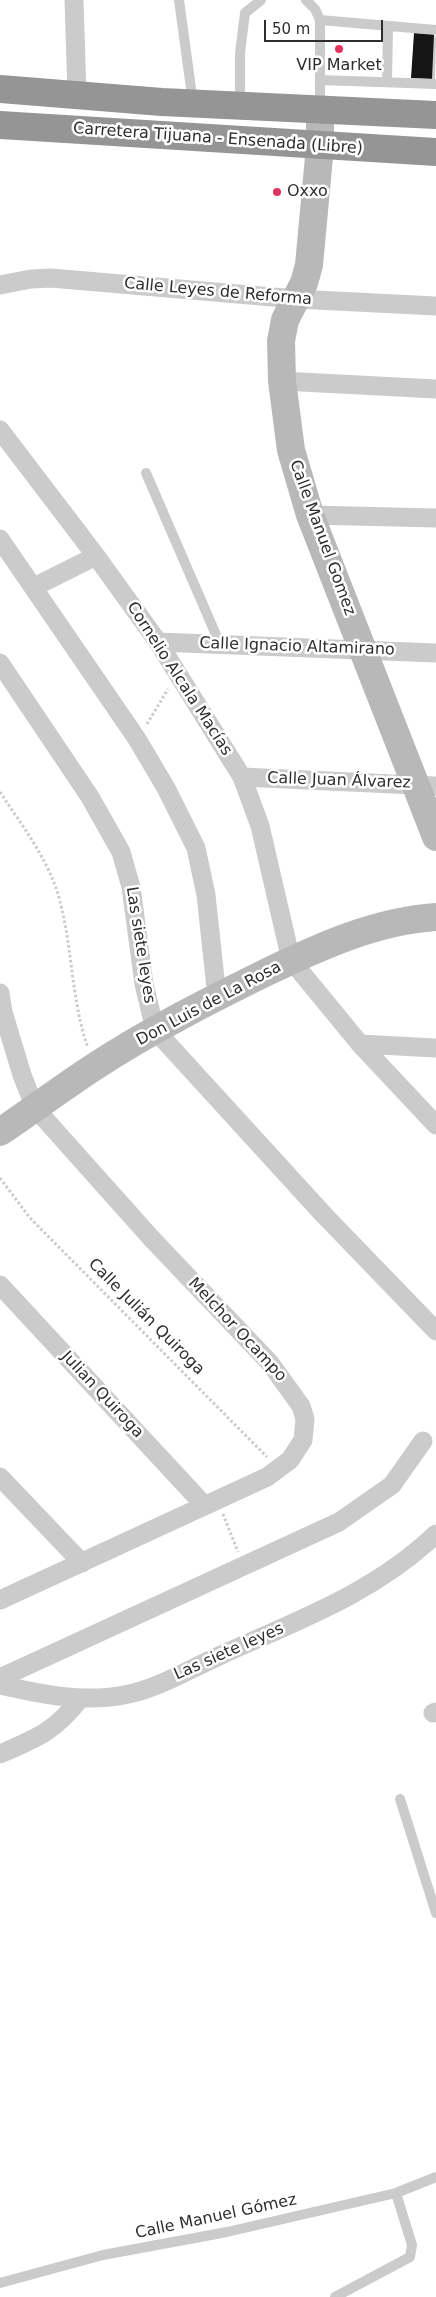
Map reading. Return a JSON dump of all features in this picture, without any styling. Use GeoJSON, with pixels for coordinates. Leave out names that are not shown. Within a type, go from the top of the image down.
{"type":"FeatureCollection","features":[{"type":"Feature","properties":{"kind":"highway","name":"Carretera Tijuana - Ensenada (Libre)"},"geometry":{"type":"LineString","coordinates":[[0,89],[194,104],[436,115]]}},
{"type":"Feature","properties":{"kind":"highway","name":"Carretera Tijuana - Ensenada (Libre)"},"geometry":{"type":"LineString","coordinates":[[0,125],[436,152]]}},
{"type":"Feature","properties":{"kind":"street"},"geometry":{"type":"LineString","coordinates":[[74,0],[77,95]]}},
{"type":"Feature","properties":{"kind":"street","name":"Calle Manuel Gomez"},"geometry":{"type":"LineString","coordinates":[[320,110],[320,146],[310,265],[285,320],[281,341],[282,380],[291,450],[310,515],[362,649],[425,785],[436,837]]}},
{"type":"Feature","properties":{"kind":"street","name":"Calle Leyes de Reforma"},"geometry":{"type":"LineString","coordinates":[[0,285],[31,279],[51,278],[296,299],[436,306]]}},
{"type":"Feature","properties":{"kind":"street"},"geometry":{"type":"LineString","coordinates":[[282,380],[436,389]]}},
{"type":"Feature","properties":{"kind":"street","name":"Cornelio Alcala Macías"},"geometry":{"type":"LineString","coordinates":[[0,430],[96,556],[158,642],[242,777],[260,826],[291,960]]}},
{"type":"Feature","properties":{"kind":"street"},"geometry":{"type":"LineString","coordinates":[[310,515],[436,518]]}},
{"type":"Feature","properties":{"kind":"street"},"geometry":{"type":"LineString","coordinates":[[0,539],[137,739],[166,788],[196,848],[206,895],[217,997]]}},
{"type":"Feature","properties":{"kind":"street"},"geometry":{"type":"LineString","coordinates":[[34,587],[96,556]]}},
{"type":"Feature","properties":{"kind":"street","name":"Calle Ignacio Altamirano"},"geometry":{"type":"LineString","coordinates":[[158,642],[436,653]]}},
{"type":"Feature","properties":{"kind":"street","name":"Las siete leyes"},"geometry":{"type":"LineString","coordinates":[[0,663],[90,797],[121,852],[131,887],[144,984],[155,1030],[324,1215],[436,1331]]}},
{"type":"Feature","properties":{"kind":"street","name":"Calle Juan Álvarez"},"geometry":{"type":"LineString","coordinates":[[242,777],[425,785]]}},
{"type":"Feature","properties":{"kind":"street","name":"Don Luis de La Rosa"},"geometry":{"type":"LineString","coordinates":[[0,1132],[94,1067],[155,1030],[291,960],[368,929],[414,918],[436,917]]}},
{"type":"Feature","properties":{"kind":"street"},"geometry":{"type":"LineString","coordinates":[[291,960],[360,1044],[436,1124]]}},
{"type":"Feature","properties":{"kind":"street","name":"Melchor Ocampo"},"geometry":{"type":"LineString","coordinates":[[0,992],[3,1012],[22,1075],[35,1108],[152,1239],[270,1363],[288,1385],[301,1406],[305,1429],[303,1440],[297,1451],[280,1470],[82,1563],[3,1594]]}},
{"type":"Feature","properties":{"kind":"street"},"geometry":{"type":"LineString","coordinates":[[360,1044],[436,1048]]}},
{"type":"Feature","properties":{"kind":"street","name":"Julian Quiroga"},"geometry":{"type":"LineString","coordinates":[[0,1285],[210,1502]]}},
{"type":"Feature","properties":{"kind":"street"},"geometry":{"type":"LineString","coordinates":[[0,1678],[243,1568],[339,1522],[392,1485],[422,1441]]}},
{"type":"Feature","properties":{"kind":"street"},"geometry":{"type":"LineString","coordinates":[[0,1477],[82,1563]]}},
{"type":"Feature","properties":{"kind":"street","name":"Las siete leyes"},"geometry":{"type":"LineString","coordinates":[[0,1685],[80,1699],[125,1695],[156,1685],[362,1590],[393,1571],[436,1534]]}},
{"type":"Feature","properties":{"kind":"street"},"geometry":{"type":"LineString","coordinates":[[0,1754],[45,1734],[64,1719],[80,1699]]}},
{"type":"Feature","properties":{"kind":"lane"},"geometry":{"type":"LineString","coordinates":[[179,0],[194,104]]}},
{"type":"Feature","properties":{"kind":"lane"},"geometry":{"type":"LineString","coordinates":[[240,106],[240,54],[246,13],[261,0]]}},
{"type":"Feature","properties":{"kind":"lane"},"geometry":{"type":"LineString","coordinates":[[306,0],[315,9],[320,20],[320,110]]}},
{"type":"Feature","properties":{"kind":"lane"},"geometry":{"type":"LineString","coordinates":[[320,20],[436,30]]}},
{"type":"Feature","properties":{"kind":"lane"},"geometry":{"type":"LineString","coordinates":[[387,82],[388,27]]}},
{"type":"Feature","properties":{"kind":"lane"},"geometry":{"type":"LineString","coordinates":[[320,80],[436,84]]}},
{"type":"Feature","properties":{"kind":"lane"},"geometry":{"type":"LineString","coordinates":[[146,473],[220,644]]}},
{"type":"Feature","properties":{"kind":"lane"},"geometry":{"type":"LineString","coordinates":[[400,1799],[436,1913]]}},
{"type":"Feature","properties":{"kind":"lane","name":"Calle Manuel Gómez"},"geometry":{"type":"LineString","coordinates":[[0,2283],[103,2255],[227,2232],[396,2193],[436,2177]]}},
{"type":"Feature","properties":{"kind":"lane"},"geometry":{"type":"LineString","coordinates":[[336,2297],[410,2257],[412,2245],[396,2193]]}},
{"type":"Feature","properties":{"kind":"path"},"geometry":{"type":"LineString","coordinates":[[137,739],[178,673]]}},
{"type":"Feature","properties":{"kind":"path"},"geometry":{"type":"LineString","coordinates":[[0,792],[38,850],[56,891],[77,1013],[94,1067]]}},
{"type":"Feature","properties":{"kind":"path","name":"Calle Julián Quiroga"},"geometry":{"type":"LineString","coordinates":[[0,1178],[30,1218],[280,1470]]}},
{"type":"Feature","properties":{"kind":"path"},"geometry":{"type":"LineString","coordinates":[[210,1502],[232,1534],[243,1568]]}},
{"type":"Feature","properties":{"kind":"building"},"geometry":{"type":"Polygon","coordinates":[[[414,33],[434,34],[432,79],[411,78],[414,33]]]}},
{"type":"Feature","properties":{"kind":"place","name":"VIP Market"},"geometry":{"type":"Point","coordinates":[339,49]}},
{"type":"Feature","properties":{"kind":"place","name":"Oxxo"},"geometry":{"type":"Point","coordinates":[277,192]}}]}
